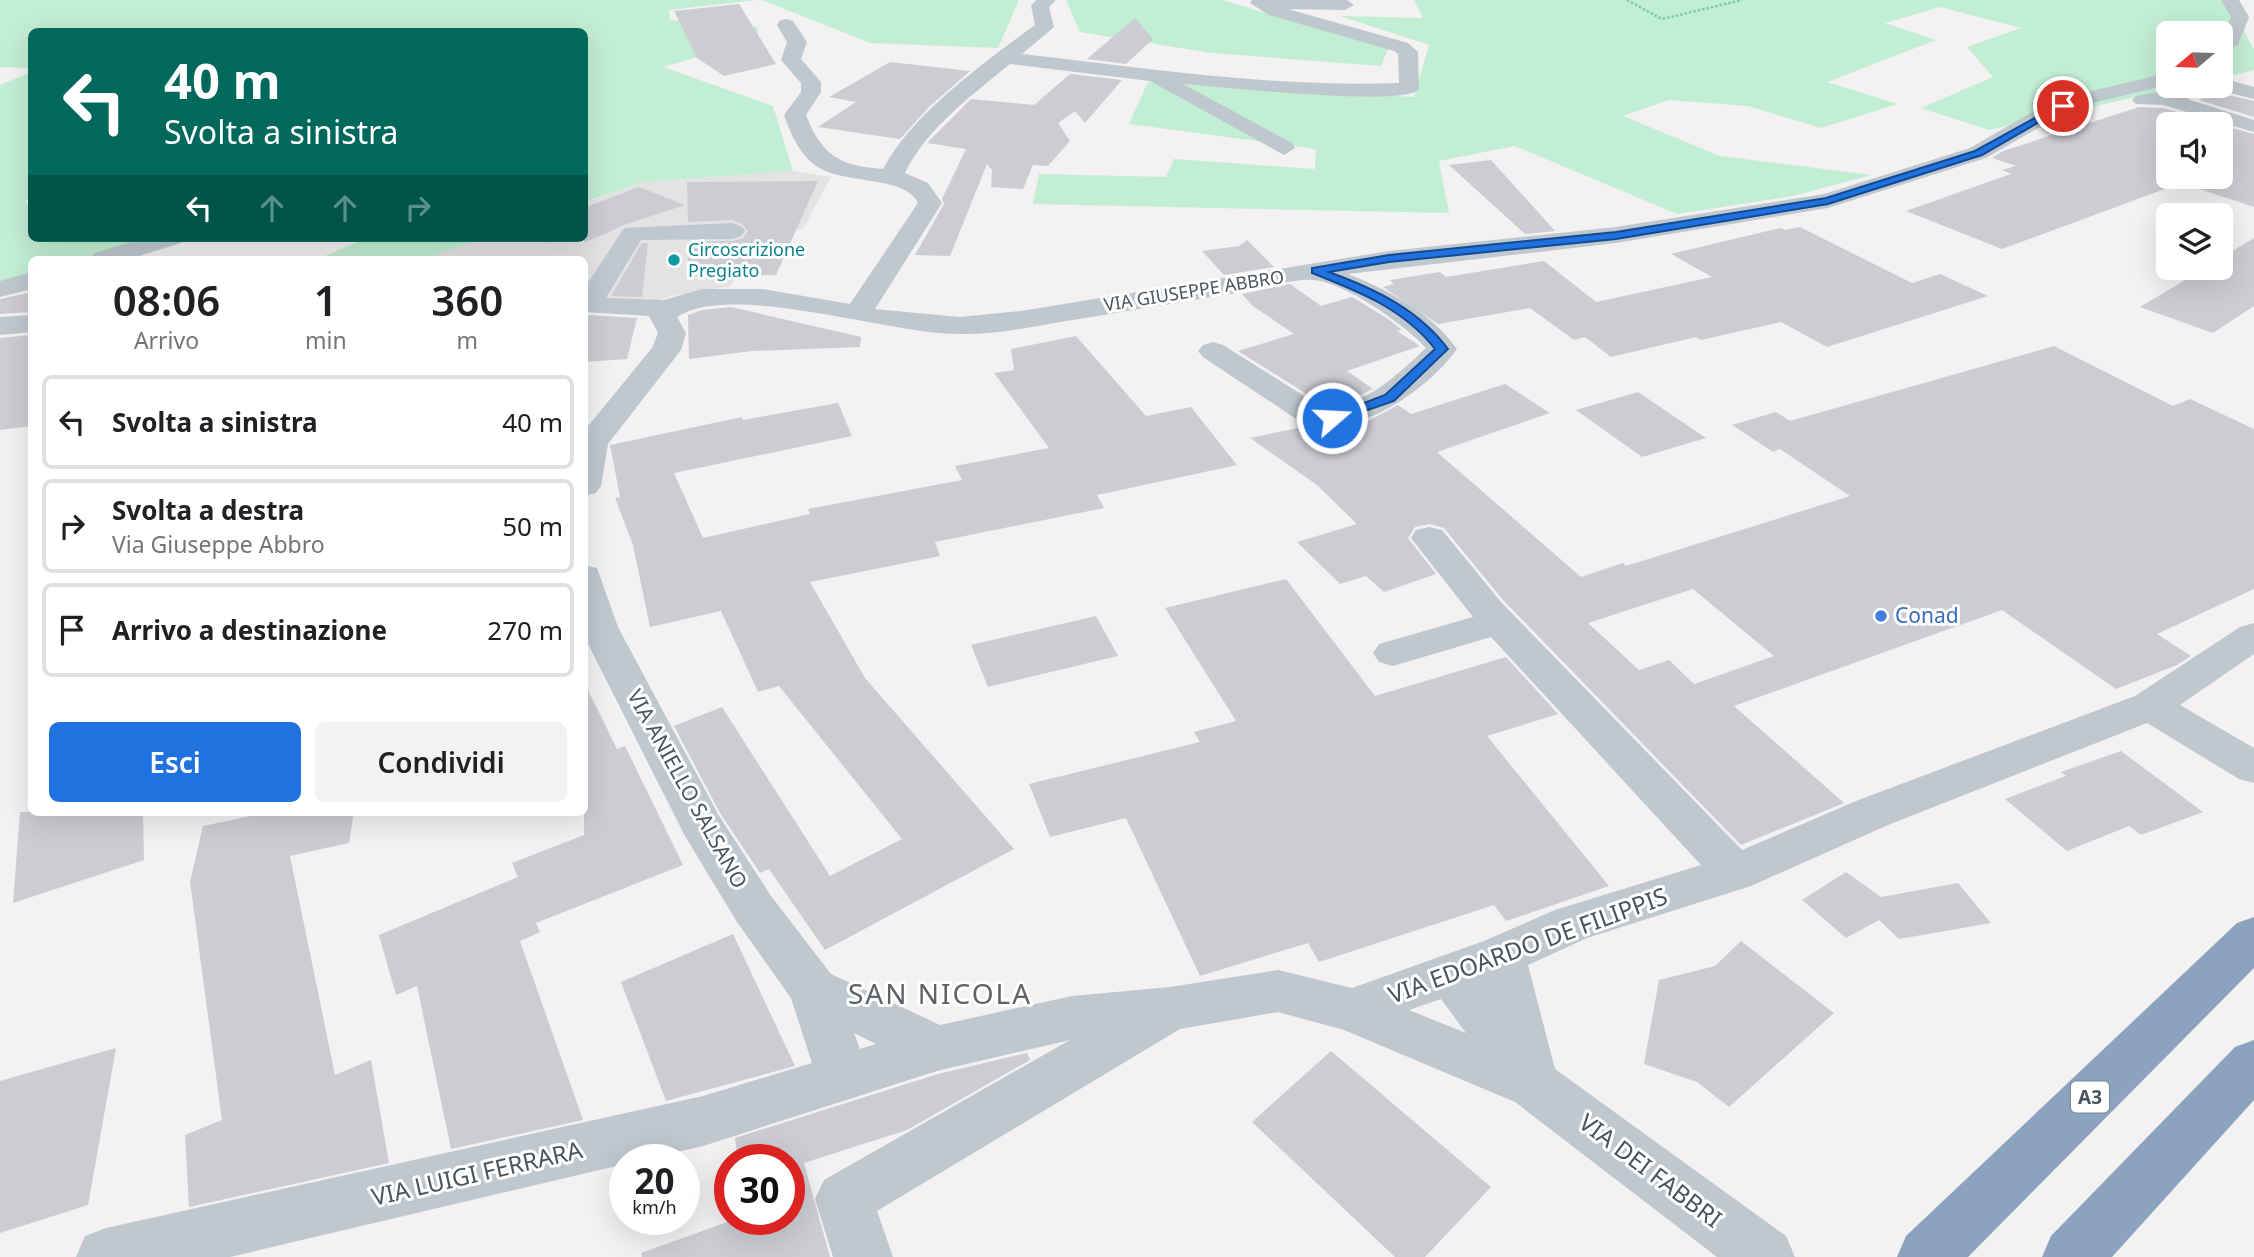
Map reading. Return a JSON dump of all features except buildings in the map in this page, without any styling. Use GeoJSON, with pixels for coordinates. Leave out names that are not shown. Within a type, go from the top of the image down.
{"type":"FeatureCollection","features":[{"type":"Feature","properties":{"kind":"highway","name":"A3"},"geometry":{"type":"LineString","coordinates":[[1927,1257],[2254,937]]}},
{"type":"Feature","properties":{"kind":"highway"},"geometry":{"type":"LineString","coordinates":[[2072,1257],[2254,1063]]}},
{"type":"Feature","properties":{"kind":"street"},"geometry":{"type":"LineString","coordinates":[[891,177],[894,167],[928,124],[1045,27],[1040,6],[1047,0]]}},
{"type":"Feature","properties":{"kind":"street"},"geometry":{"type":"LineString","coordinates":[[2230,0],[2240,17],[2233,36]]}},
{"type":"Feature","properties":{"kind":"street"},"geometry":{"type":"LineString","coordinates":[[1009,58],[1153,75],[1354,91],[1409,89],[1408,52],[1401,47],[1275,12],[1259,3],[1345,5]]}},
{"type":"Feature","properties":{"kind":"street"},"geometry":{"type":"LineString","coordinates":[[786,25],[797,42],[791,60],[811,82],[811,92],[795,115],[799,130],[819,159],[834,170],[891,177],[913,183],[926,191],[930,203],[858,313]]}},
{"type":"Feature","properties":{"kind":"street"},"geometry":{"type":"LineString","coordinates":[[2233,71],[2254,74]]}},
{"type":"Feature","properties":{"kind":"street"},"geometry":{"type":"LineString","coordinates":[[1153,75],[1197,102],[1284,148]]}},
{"type":"Feature","properties":{"kind":"street"},"geometry":{"type":"LineString","coordinates":[[2233,77],[2254,93]]}},
{"type":"Feature","properties":{"kind":"street","name":"VIA GIUSEPPE ABBRO"},"geometry":{"type":"LineString","coordinates":[[666,312],[678,303],[702,297],[763,297],[902,322],[959,326],[1021,320],[1389,258],[1616,235],[1828,201],[1978,153],[2049,112],[2077,100],[2156,90]]}},
{"type":"Feature","properties":{"kind":"street"},"geometry":{"type":"LineString","coordinates":[[2094,115],[2156,94]]}},
{"type":"Feature","properties":{"kind":"street"},"geometry":{"type":"LineString","coordinates":[[2186,98],[2250,126]]}},
{"type":"Feature","properties":{"kind":"street"},"geometry":{"type":"LineString","coordinates":[[666,312],[588,305],[633,233],[732,231]]}},
{"type":"Feature","properties":{"kind":"street"},"geometry":{"type":"LineString","coordinates":[[113,256],[159,242]]}},
{"type":"Feature","properties":{"kind":"street"},"geometry":{"type":"LineString","coordinates":[[1213,351],[1313,415],[1332,418],[1390,398],[1442,349],[1423,326],[1370,291],[1316,271]]}},
{"type":"Feature","properties":{"kind":"street"},"geometry":{"type":"LineString","coordinates":[[0,289],[28,281]]}},
{"type":"Feature","properties":{"kind":"street"},"geometry":{"type":"LineString","coordinates":[[588,321],[666,312]]}},
{"type":"Feature","properties":{"kind":"street"},"geometry":{"type":"LineString","coordinates":[[588,466],[593,443],[666,350],[673,333],[666,312]]}},
{"type":"Feature","properties":{"kind":"street"},"geometry":{"type":"LineString","coordinates":[[0,326],[28,323]]}},
{"type":"Feature","properties":{"kind":"street"},"geometry":{"type":"LineString","coordinates":[[1429,538],[1449,568],[1667,796],[1735,873]]}},
{"type":"Feature","properties":{"kind":"street","name":"VIA ANIELLO SALSANO"},"geometry":{"type":"LineString","coordinates":[[588,590],[599,627],[701,824],[754,909],[813,989],[844,1079]]}},
{"type":"Feature","properties":{"kind":"street"},"geometry":{"type":"LineString","coordinates":[[1393,653],[1499,622]]}},
{"type":"Feature","properties":{"kind":"street","name":"VIA EDOARDO DE FILIPPIS"},"geometry":{"type":"LineString","coordinates":[[1352,1010],[1501,955],[1572,924],[1735,873],[1895,804],[2150,706],[2254,636]]}},
{"type":"Feature","properties":{"kind":"street"},"geometry":{"type":"LineString","coordinates":[[2150,706],[2254,768]]}},
{"type":"Feature","properties":{"kind":"street"},"geometry":{"type":"LineString","coordinates":[[1501,955],[1534,1085]]}},
{"type":"Feature","properties":{"kind":"street","name":"VIA DEI FABBRI"},"geometry":{"type":"LineString","coordinates":[[1451,973],[1534,1085]]}},
{"type":"Feature","properties":{"kind":"street","name":"VIA ANIELLO SALSANO"},"geometry":{"type":"LineString","coordinates":[[813,989],[937,1048]]}},
{"type":"Feature","properties":{"kind":"street"},"geometry":{"type":"LineString","coordinates":[[844,1079],[937,1048],[1072,1018],[1170,1009],[1278,991],[1352,1010]]}},
{"type":"Feature","properties":{"kind":"street"},"geometry":{"type":"LineString","coordinates":[[863,1257],[844,1199],[1170,1009]]}},
{"type":"Feature","properties":{"kind":"street","name":"VIA DEI FABBRI"},"geometry":{"type":"LineString","coordinates":[[1352,1010],[1534,1085],[1765,1257]]}},
{"type":"Feature","properties":{"kind":"street","name":"VIA LUIGI FERRARA"},"geometry":{"type":"LineString","coordinates":[[106,1257],[703,1121],[844,1079]]}},
{"type":"Feature","properties":{"kind":"path"},"geometry":{"type":"LineString","coordinates":[[1627,0],[1662,19],[1742,0]]}},
{"type":"Feature","properties":{"kind":"shaded area"},"geometry":{"type":"Polygon","coordinates":[[[793,171],[831,177],[803,229],[755,229],[731,286],[671,296],[626,311],[588,312],[588,256],[433,256],[473,242],[588,242],[588,202],[643,182],[793,171]]]}},
{"type":"Feature","properties":{"kind":"green space"},"geometry":{"type":"Polygon","coordinates":[[[0,0],[757,0],[669,10],[670,20],[758,27],[756,40],[663,67],[773,106],[793,171],[643,182],[588,201],[588,28],[28,28],[28,68],[0,67],[0,0]]]}},
{"type":"Feature","properties":{"kind":"green space"},"geometry":{"type":"Polygon","coordinates":[[[762,0],[1019,0],[998,48],[870,43],[762,0]]]}},
{"type":"Feature","properties":{"kind":"green space"},"geometry":{"type":"Polygon","coordinates":[[[1066,0],[1222,0],[1388,49],[1381,66],[1212,53],[1080,32],[1066,0]]]}},
{"type":"Feature","properties":{"kind":"green space"},"geometry":{"type":"Polygon","coordinates":[[[1414,0],[2226,0],[2254,49],[2254,70],[2233,75],[2233,21],[2156,21],[2156,93],[1989,130],[1921,108],[1993,77],[1967,47],[2021,28],[1940,7],[1885,23],[1936,40],[1827,82],[1898,104],[1821,128],[1748,106],[1669,100],[1623,116],[1720,156],[1872,175],[1793,196],[1677,214],[1515,146],[1439,161],[1449,213],[1033,204],[1039,174],[1166,177],[1174,159],[1315,169],[1316,149],[1129,124],[1148,82],[1414,97],[1429,45],[1340,16],[1423,18],[1414,0]]]}},
{"type":"Feature","properties":{"kind":"green space"},"geometry":{"type":"Polygon","coordinates":[[[28,73],[28,200],[25,201],[28,204],[28,242],[140,242],[91,256],[28,256],[28,274],[0,282],[0,85],[28,73]]]}},
{"type":"Feature","properties":{"kind":"green space"},"geometry":{"type":"Polygon","coordinates":[[[358,242],[473,242],[433,256],[325,256],[358,242]]]}},
{"type":"Feature","properties":{"kind":"place","name":"Circoscrizione Pregiato"},"geometry":{"type":"Point","coordinates":[674,260]}},
{"type":"Feature","properties":{"kind":"place","name":"Conad"},"geometry":{"type":"Point","coordinates":[1881,616]}},
{"type":"Feature","properties":{"kind":"district","name":"SAN NICOLA"},"geometry":{"type":"Point","coordinates":[940,994]}},
{"type":"Feature","properties":{"kind":"route"},"geometry":{"type":"LineString","coordinates":[[1332,418],[1390,398],[1442,349],[1423,326],[1370,291],[1316,271],[1389,258],[1616,235],[1828,201],[1978,153],[2063,106]]}}]}
